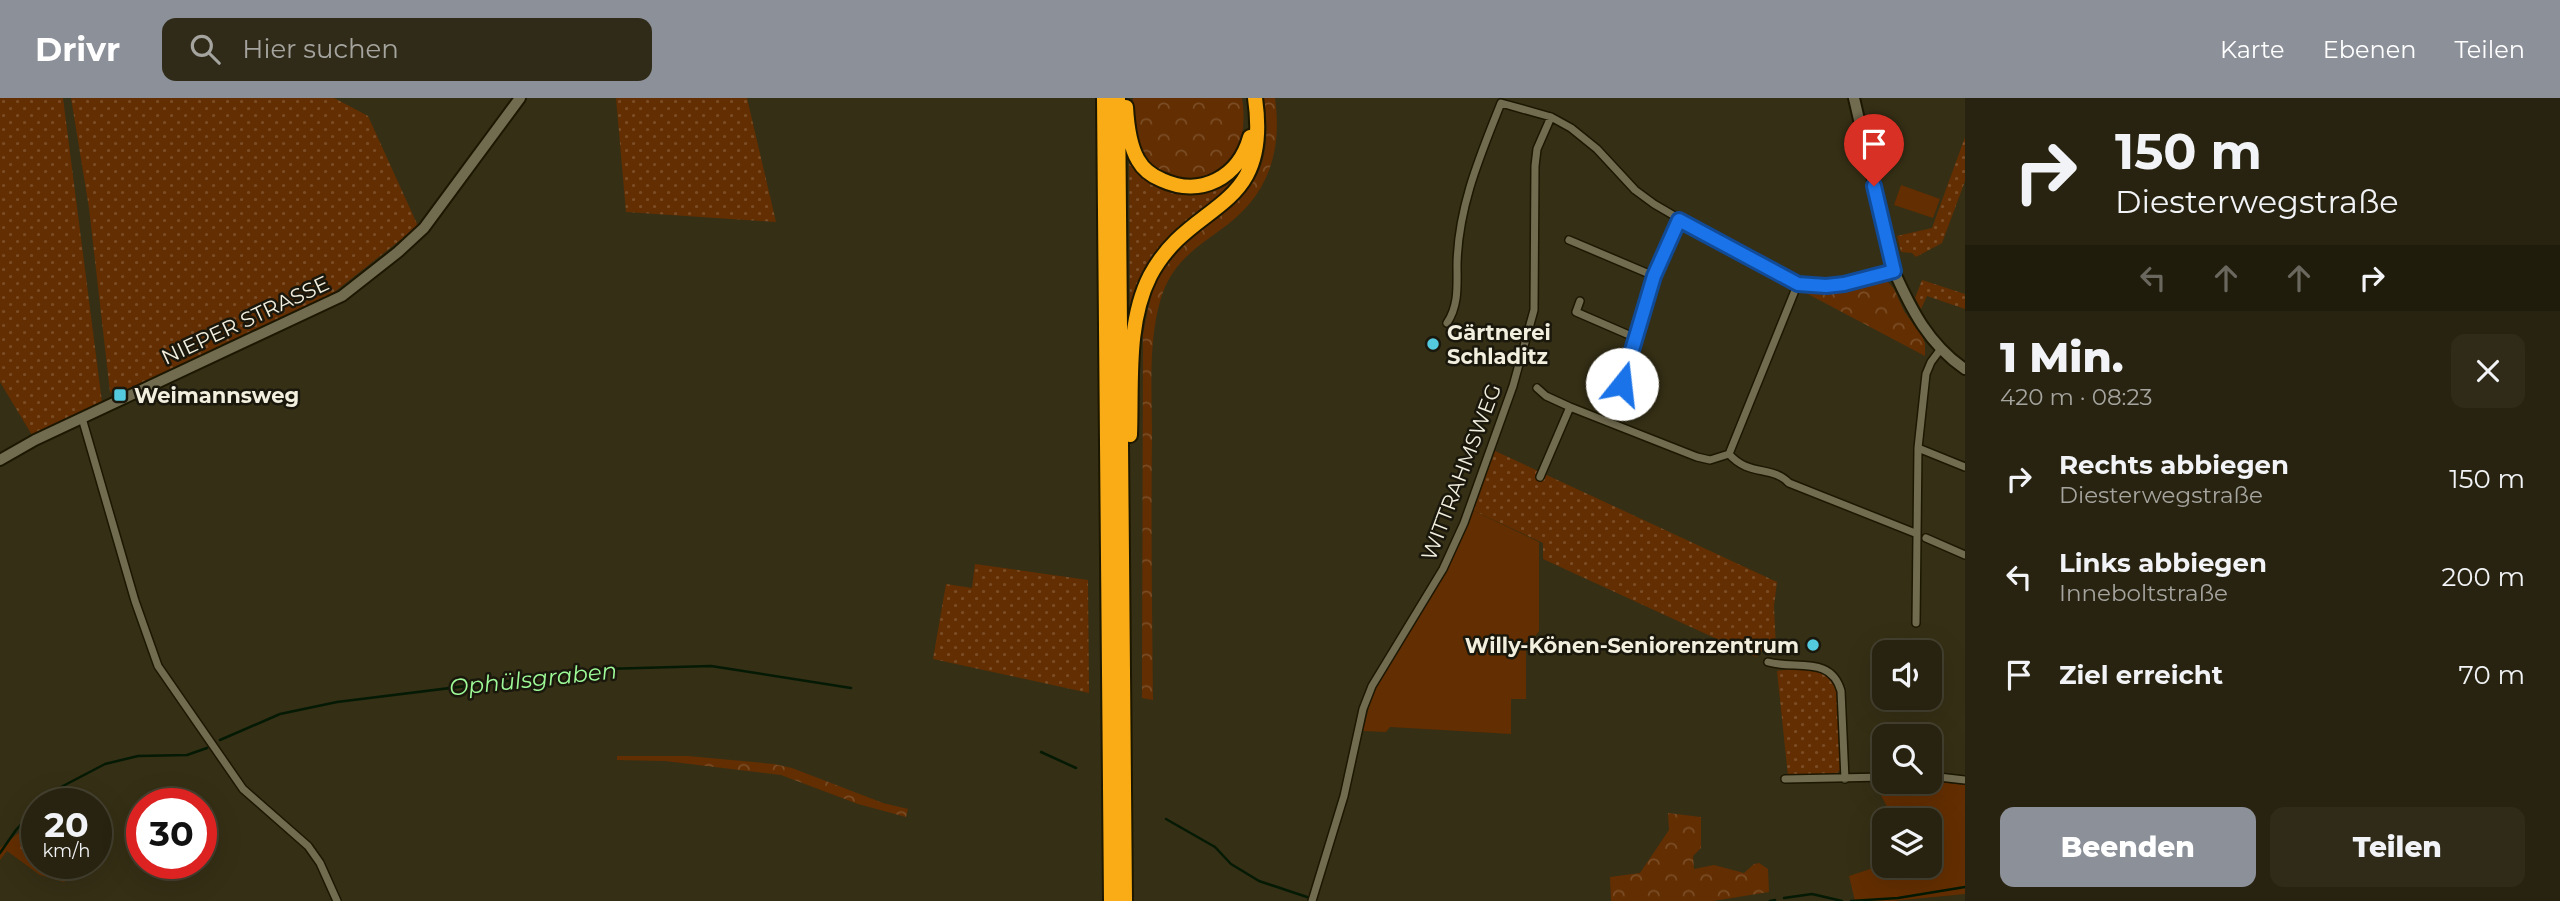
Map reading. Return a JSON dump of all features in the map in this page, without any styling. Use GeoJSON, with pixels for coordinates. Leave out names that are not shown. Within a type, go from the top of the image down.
{"type":"FeatureCollection","features":[{"type":"Feature","properties":{"kind":"highway"},"geometry":{"type":"LineString","coordinates":[[1104,98],[1111,901]]}},
{"type":"Feature","properties":{"kind":"highway"},"geometry":{"type":"LineString","coordinates":[[1118,98],[1125,901]]}},
{"type":"Feature","properties":{"kind":"highway"},"geometry":{"type":"LineString","coordinates":[[1125,98],[1131,142],[1138,161],[1152,176],[1173,185],[1192,187],[1208,185],[1222,178],[1246,152],[1252,130],[1252,98]]}},
{"type":"Feature","properties":{"kind":"highway"},"geometry":{"type":"LineString","coordinates":[[1122,541],[1127,515],[1136,319],[1142,296],[1150,277],[1170,248],[1226,202],[1248,174],[1258,142],[1252,98]]}},
{"type":"Feature","properties":{"kind":"main road","name":"NIEPER STRASSE"},"geometry":{"type":"LineString","coordinates":[[0,460],[35,440],[342,296],[398,253],[424,228],[520,98]]}},
{"type":"Feature","properties":{"kind":"main road"},"geometry":{"type":"LineString","coordinates":[[1854,98],[1894,271],[1913,312],[1940,350],[1965,369]]}},
{"type":"Feature","properties":{"kind":"street"},"geometry":{"type":"LineString","coordinates":[[1447,323],[1458,291],[1461,216],[1469,187],[1501,103],[1551,117],[1570,128],[1597,149],[1634,190],[1679,220],[1798,284],[1844,284],[1894,271]]}},
{"type":"Feature","properties":{"kind":"street","name":"WITTRAHMSWEG"},"geometry":{"type":"LineString","coordinates":[[1312,901],[1344,796],[1368,697],[1391,652],[1443,569],[1464,523],[1513,386],[1534,310],[1535,166],[1537,149],[1551,117]]}},
{"type":"Feature","properties":{"kind":"street"},"geometry":{"type":"LineString","coordinates":[[1606,421],[1622,384],[1654,276],[1679,220]]}},
{"type":"Feature","properties":{"kind":"street"},"geometry":{"type":"LineString","coordinates":[[1569,240],[1654,276]]}},
{"type":"Feature","properties":{"kind":"street"},"geometry":{"type":"LineString","coordinates":[[1729,454],[1798,284]]}},
{"type":"Feature","properties":{"kind":"street"},"geometry":{"type":"LineString","coordinates":[[1580,301],[1576,312],[1636,338]]}},
{"type":"Feature","properties":{"kind":"street"},"geometry":{"type":"LineString","coordinates":[[1916,623],[1918,447],[1926,374],[1940,350]]}},
{"type":"Feature","properties":{"kind":"street"},"geometry":{"type":"LineString","coordinates":[[1537,388],[1546,396],[1570,407],[1697,457],[1710,460],[1729,454]]}},
{"type":"Feature","properties":{"kind":"street"},"geometry":{"type":"LineString","coordinates":[[1540,477],[1570,407]]}},
{"type":"Feature","properties":{"kind":"street"},"geometry":{"type":"LineString","coordinates":[[82,418],[135,601],[158,666],[243,789],[307,846],[320,863],[337,901]]}},
{"type":"Feature","properties":{"kind":"street"},"geometry":{"type":"LineString","coordinates":[[1918,447],[1965,467]]}},
{"type":"Feature","properties":{"kind":"street"},"geometry":{"type":"LineString","coordinates":[[1729,454],[1739,466],[1783,476],[1789,483],[1915,533]]}},
{"type":"Feature","properties":{"kind":"street"},"geometry":{"type":"LineString","coordinates":[[1926,538],[1965,555]]}},
{"type":"Feature","properties":{"kind":"street"},"geometry":{"type":"LineString","coordinates":[[1768,662],[1786,666],[1799,664],[1822,667],[1839,682],[1845,779]]}},
{"type":"Feature","properties":{"kind":"street"},"geometry":{"type":"LineString","coordinates":[[1785,779],[1872,777]]}},
{"type":"Feature","properties":{"kind":"street"},"geometry":{"type":"LineString","coordinates":[[1942,777],[1965,780]]}},
{"type":"Feature","properties":{"kind":"green space"},"geometry":{"type":"Polygon","coordinates":[[[0,98],[63,98],[102,402],[35,440],[0,382],[0,98]]]}},
{"type":"Feature","properties":{"kind":"green space"},"geometry":{"type":"Polygon","coordinates":[[[71,98],[334,98],[368,116],[418,226],[323,301],[118,397],[110,392],[89,208],[71,98]]]}},
{"type":"Feature","properties":{"kind":"green space"},"geometry":{"type":"Polygon","coordinates":[[[616,98],[747,98],[776,222],[626,212],[616,98]]]}},
{"type":"Feature","properties":{"kind":"green space"},"geometry":{"type":"Polygon","coordinates":[[[1133,98],[1242,98],[1242,132],[1231,161],[1221,172],[1209,178],[1193,180],[1161,172],[1147,160],[1137,141],[1133,98]]]}},
{"type":"Feature","properties":{"kind":"green space"},"geometry":{"type":"Polygon","coordinates":[[[1264,98],[1275,98],[1277,117],[1274,152],[1263,184],[1242,212],[1180,264],[1166,285],[1157,314],[1151,383],[1153,700],[1142,698],[1143,335],[1148,309],[1164,269],[1184,246],[1239,199],[1253,182],[1262,162],[1266,134],[1264,98]]]}},
{"type":"Feature","properties":{"kind":"green space"},"geometry":{"type":"Polygon","coordinates":[[[1965,137],[1965,181],[1942,243],[1916,257],[1912,253],[1901,252],[1897,236],[1932,228],[1965,137]]]}},
{"type":"Feature","properties":{"kind":"green space"},"geometry":{"type":"Polygon","coordinates":[[[1129,147],[1151,180],[1249,153],[1245,173],[1180,234],[1130,322],[1129,147]]]}},
{"type":"Feature","properties":{"kind":"green space"},"geometry":{"type":"Polygon","coordinates":[[[1901,185],[1940,199],[1933,218],[1894,205],[1901,185]]]}},
{"type":"Feature","properties":{"kind":"green space"},"geometry":{"type":"Polygon","coordinates":[[[1878,280],[1887,281],[1894,289],[1904,311],[1923,338],[1925,356],[1804,292],[1846,289],[1878,280]]]}},
{"type":"Feature","properties":{"kind":"green space"},"geometry":{"type":"Polygon","coordinates":[[[1922,280],[1965,294],[1965,309],[1927,296],[1921,309],[1915,298],[1922,280]]]}},
{"type":"Feature","properties":{"kind":"green space"},"geometry":{"type":"Polygon","coordinates":[[[1493,450],[1777,582],[1774,606],[1776,649],[1761,651],[1756,657],[1543,559],[1543,543],[1472,510],[1493,450]]]}},
{"type":"Feature","properties":{"kind":"green space"},"geometry":{"type":"Polygon","coordinates":[[[1472,510],[1539,542],[1539,631],[1532,641],[1526,641],[1526,699],[1511,699],[1511,734],[1390,727],[1386,732],[1363,731],[1372,694],[1446,571],[1472,510]]]}},
{"type":"Feature","properties":{"kind":"green space"},"geometry":{"type":"Polygon","coordinates":[[[975,564],[1088,580],[1089,693],[933,659],[946,584],[972,588],[975,564]]]}},
{"type":"Feature","properties":{"kind":"green space"},"geometry":{"type":"Polygon","coordinates":[[[1797,668],[1822,672],[1831,679],[1838,692],[1841,769],[1835,775],[1788,776],[1777,671],[1797,668]]]}},
{"type":"Feature","properties":{"kind":"green space"},"geometry":{"type":"Polygon","coordinates":[[[617,756],[688,756],[774,764],[792,768],[883,803],[908,809],[906,817],[858,804],[781,775],[665,761],[617,760],[617,756]]]}},
{"type":"Feature","properties":{"kind":"green space"},"geometry":{"type":"Polygon","coordinates":[[[1942,782],[1965,785],[1965,894],[1893,901],[1855,901],[1849,876],[1872,868],[1872,878],[1942,878],[1942,808],[1888,808],[1880,794],[1942,794],[1942,782]]]}},
{"type":"Feature","properties":{"kind":"green space"},"geometry":{"type":"Polygon","coordinates":[[[1668,813],[1701,817],[1701,848],[1693,856],[1694,869],[1714,865],[1744,873],[1759,863],[1768,869],[1769,892],[1713,901],[1611,901],[1610,877],[1640,873],[1669,830],[1668,813]]]}},
{"type":"Feature","properties":{"kind":"green space"},"geometry":{"type":"Polygon","coordinates":[[[21,831],[21,861],[7,851],[0,860],[0,848],[21,831]]]}},
{"type":"Feature","properties":{"kind":"waterway","name":"Ophülsgraben"},"geometry":{"type":"LineString","coordinates":[[220,740],[280,714],[337,702],[604,669],[711,666],[851,688]]}},
{"type":"Feature","properties":{"kind":"waterway","name":"Ophülsgraben"},"geometry":{"type":"LineString","coordinates":[[60,788],[105,764],[138,756],[187,755],[207,748]]}},
{"type":"Feature","properties":{"kind":"waterway","name":"Ophülsgraben"},"geometry":{"type":"LineString","coordinates":[[1041,752],[1076,768]]}},
{"type":"Feature","properties":{"kind":"waterway","name":"Ophülsgraben"},"geometry":{"type":"LineString","coordinates":[[1166,819],[1215,847],[1231,864],[1259,881],[1307,897]]}},
{"type":"Feature","properties":{"kind":"waterway","name":"Ophülsgraben"},"geometry":{"type":"LineString","coordinates":[[0,853],[21,825]]}},
{"type":"Feature","properties":{"kind":"waterway","name":"Ophülsgraben"},"geometry":{"type":"LineString","coordinates":[[1851,901],[1898,898],[1965,887]]}},
{"type":"Feature","properties":{"kind":"waterway","name":"Ophülsgraben"},"geometry":{"type":"LineString","coordinates":[[1784,898],[1812,894],[1842,901]]}},
{"type":"Feature","properties":{"kind":"waterway","name":"Ophülsgraben"},"geometry":{"type":"LineString","coordinates":[[1770,901],[1775,900]]}},
{"type":"Feature","properties":{"kind":"place","name":"Gärtnerei Schladitz"},"geometry":{"type":"Point","coordinates":[1433,344]}},
{"type":"Feature","properties":{"kind":"place","name":"Weimannsweg"},"geometry":{"type":"Point","coordinates":[120,395]}},
{"type":"Feature","properties":{"kind":"place","name":"Willy-Könen-Seniorenzentrum"},"geometry":{"type":"Point","coordinates":[1813,645]}},
{"type":"Feature","properties":{"kind":"route"},"geometry":{"type":"LineString","coordinates":[[1622,384],[1654,276],[1679,220],[1798,284],[1844,284],[1894,271],[1874,186]]}}]}
